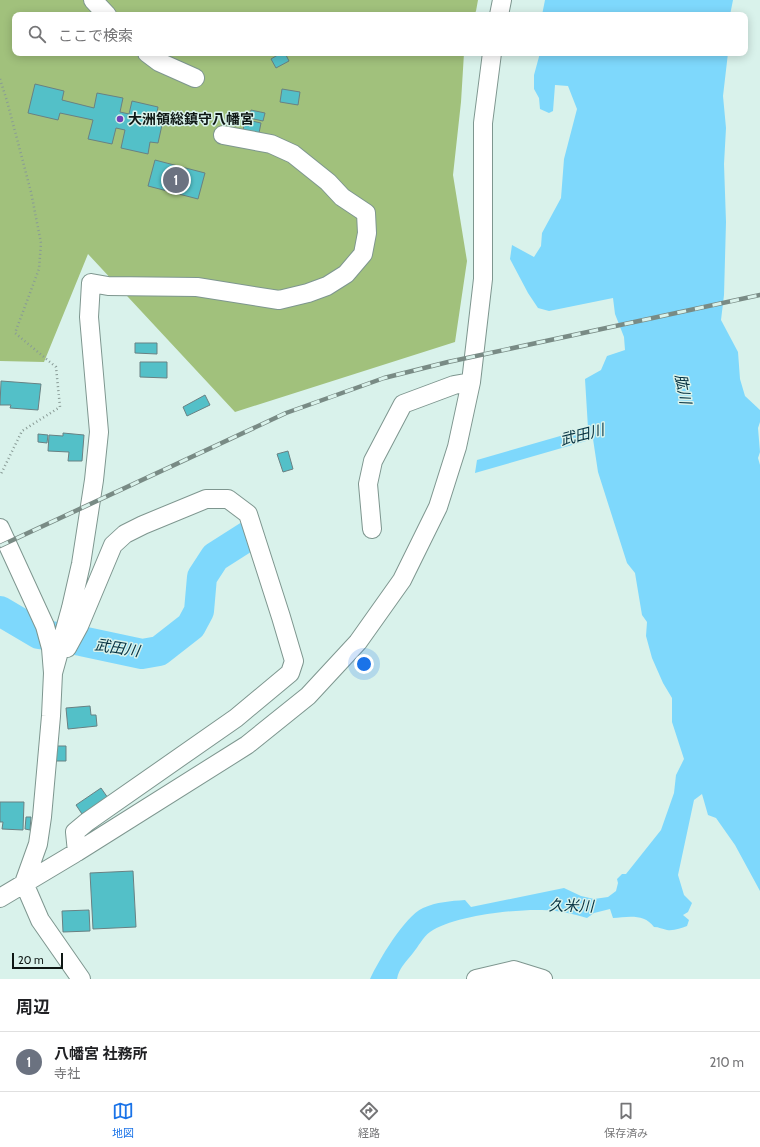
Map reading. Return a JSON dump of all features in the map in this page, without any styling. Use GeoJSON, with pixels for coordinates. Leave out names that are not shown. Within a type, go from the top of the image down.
{"type":"FeatureCollection","features":[{"type":"Feature","properties":{"kind":"street"},"geometry":{"type":"LineString","coordinates":[[93,0],[104,12]]}},
{"type":"Feature","properties":{"kind":"street"},"geometry":{"type":"LineString","coordinates":[[500,12],[502,0]]}},
{"type":"Feature","properties":{"kind":"street"},"geometry":{"type":"LineString","coordinates":[[151,56],[159,62],[195,78]]}},
{"type":"Feature","properties":{"kind":"street"},"geometry":{"type":"LineString","coordinates":[[8,889],[77,852],[247,745],[308,696],[358,642],[402,580],[438,507],[458,447],[471,382],[483,279],[483,123],[492,56]]}},
{"type":"Feature","properties":{"kind":"street"},"geometry":{"type":"LineString","coordinates":[[53,673],[71,608],[81,564],[94,480],[99,432],[88,317],[91,283],[108,286],[197,287],[279,300],[308,293],[327,286],[346,274],[363,254],[367,233],[366,213],[342,197],[328,182],[293,154],[271,144],[223,135]]}},
{"type":"Feature","properties":{"kind":"street"},"geometry":{"type":"LineString","coordinates":[[372,529],[368,484],[373,462],[403,404],[454,386],[471,382]]}},
{"type":"Feature","properties":{"kind":"street"},"geometry":{"type":"LineString","coordinates":[[53,673],[79,626],[113,544],[125,534],[206,499],[228,498],[248,514],[282,617],[294,661],[290,673],[236,718],[87,822],[75,832],[77,852]]}},
{"type":"Feature","properties":{"kind":"street"},"geometry":{"type":"LineString","coordinates":[[0,528],[45,626],[51,648],[53,673],[51,716],[42,817],[38,844],[8,889]]}},
{"type":"Feature","properties":{"kind":"street"},"geometry":{"type":"LineString","coordinates":[[8,889],[40,920],[81,979]]}},
{"type":"Feature","properties":{"kind":"street"},"geometry":{"type":"LineString","coordinates":[[476,979],[514,970],[543,979]]}},
{"type":"Feature","properties":{"kind":"path"},"geometry":{"type":"LineString","coordinates":[[0,79],[31,192],[41,243],[39,269],[15,333],[56,367],[60,407],[22,431],[0,476]]}},
{"type":"Feature","properties":{"kind":"green space"},"geometry":{"type":"Polygon","coordinates":[[[0,0],[478,0],[476,12],[12,12],[12,56],[464,56],[461,102],[453,175],[467,261],[455,342],[235,412],[88,254],[44,362],[0,361],[0,0]]]}},
{"type":"Feature","properties":{"kind":"water"},"geometry":{"type":"Polygon","coordinates":[[[545,0],[733,0],[731,12],[543,12],[545,0]]]}},
{"type":"Feature","properties":{"kind":"water"},"geometry":{"type":"Polygon","coordinates":[[[539,56],[728,56],[723,96],[726,128],[724,164],[726,222],[724,295],[721,320],[738,352],[740,379],[745,396],[760,410],[760,422],[758,428],[760,452],[758,458],[760,465],[760,891],[735,845],[716,818],[708,815],[702,794],[694,800],[678,875],[684,895],[692,903],[688,912],[683,915],[689,920],[687,926],[675,930],[667,930],[654,927],[650,923],[640,918],[613,918],[610,909],[594,913],[587,918],[565,912],[548,910],[500,912],[468,918],[440,926],[427,934],[403,965],[397,979],[370,979],[379,961],[400,929],[416,913],[433,904],[465,900],[471,907],[564,888],[581,896],[594,899],[608,897],[616,891],[618,883],[617,879],[622,874],[626,874],[661,830],[674,793],[676,775],[684,759],[672,722],[672,698],[663,683],[652,658],[646,636],[647,622],[642,615],[635,573],[627,563],[598,472],[593,439],[475,473],[477,460],[588,428],[585,379],[601,370],[607,356],[625,350],[624,337],[615,314],[613,298],[549,311],[538,308],[528,293],[510,259],[512,245],[534,257],[541,246],[542,233],[561,198],[564,159],[577,109],[568,86],[555,85],[553,111],[549,113],[540,109],[539,98],[534,89],[534,75],[539,56]]]}},
{"type":"Feature","properties":{"kind":"building"},"geometry":{"type":"Polygon","coordinates":[[[276,56],[286,56],[289,61],[276,68],[271,59],[276,56]]]}},
{"type":"Feature","properties":{"kind":"building","name":"大洲領総鎮守八幡宮"},"geometry":{"type":"Polygon","coordinates":[[[35,84],[64,91],[62,100],[94,108],[97,93],[123,98],[120,112],[129,114],[132,101],[158,107],[155,123],[162,125],[158,143],[150,142],[148,154],[121,148],[125,130],[116,128],[112,144],[88,139],[93,120],[60,113],[58,120],[28,113],[35,84]]]}},
{"type":"Feature","properties":{"kind":"building"},"geometry":{"type":"Polygon","coordinates":[[[282,89],[300,92],[298,105],[280,102],[282,89]]]}},
{"type":"Feature","properties":{"kind":"building"},"geometry":{"type":"Polygon","coordinates":[[[251,110],[265,113],[263,121],[249,118],[251,110]]]}},
{"type":"Feature","properties":{"kind":"building"},"geometry":{"type":"Polygon","coordinates":[[[252,121],[261,123],[258,138],[243,132],[244,124],[252,125],[252,121]]]}},
{"type":"Feature","properties":{"kind":"building"},"geometry":{"type":"Polygon","coordinates":[[[155,160],[205,173],[198,199],[148,186],[155,160]]]}},
{"type":"Feature","properties":{"kind":"building"},"geometry":{"type":"Polygon","coordinates":[[[135,343],[157,343],[157,354],[135,353],[135,343]]]}},
{"type":"Feature","properties":{"kind":"building"},"geometry":{"type":"Polygon","coordinates":[[[140,362],[167,362],[167,378],[140,377],[140,362]]]}},
{"type":"Feature","properties":{"kind":"building"},"geometry":{"type":"Polygon","coordinates":[[[1,381],[41,384],[38,410],[10,408],[11,405],[0,405],[1,381]]]}},
{"type":"Feature","properties":{"kind":"building"},"geometry":{"type":"Polygon","coordinates":[[[205,395],[210,405],[187,416],[183,407],[205,395]]]}},
{"type":"Feature","properties":{"kind":"building"},"geometry":{"type":"Polygon","coordinates":[[[63,433],[84,435],[82,461],[68,461],[69,452],[48,451],[49,435],[63,436],[63,433]]]}},
{"type":"Feature","properties":{"kind":"building"},"geometry":{"type":"Polygon","coordinates":[[[38,434],[48,435],[47,443],[38,442],[38,434]]]}},
{"type":"Feature","properties":{"kind":"building"},"geometry":{"type":"Polygon","coordinates":[[[288,451],[293,469],[283,472],[277,454],[288,451]]]}},
{"type":"Feature","properties":{"kind":"building"},"geometry":{"type":"Polygon","coordinates":[[[90,706],[91,715],[96,715],[97,726],[68,729],[66,708],[90,706]]]}},
{"type":"Feature","properties":{"kind":"building"},"geometry":{"type":"Polygon","coordinates":[[[55,746],[66,746],[66,761],[54,761],[55,746]]]}},
{"type":"Feature","properties":{"kind":"building"},"geometry":{"type":"Polygon","coordinates":[[[101,788],[108,798],[82,814],[76,805],[101,788]]]}},
{"type":"Feature","properties":{"kind":"building"},"geometry":{"type":"Polygon","coordinates":[[[0,802],[24,802],[23,830],[2,829],[3,822],[0,822],[0,802]]]}},
{"type":"Feature","properties":{"kind":"building"},"geometry":{"type":"Polygon","coordinates":[[[26,817],[31,817],[30,830],[25,829],[26,817]]]}},
{"type":"Feature","properties":{"kind":"building"},"geometry":{"type":"Polygon","coordinates":[[[133,871],[136,927],[93,929],[90,873],[133,871]]]}},
{"type":"Feature","properties":{"kind":"building"},"geometry":{"type":"Polygon","coordinates":[[[89,910],[90,931],[63,932],[62,911],[89,910]]]}},
{"type":"Feature","properties":{"kind":"waterway","name":"武田川"},"geometry":{"type":"LineString","coordinates":[[0,611],[39,634],[142,654],[159,651],[191,626],[199,611],[202,577],[215,557],[248,536]]}},
{"type":"Feature","properties":{"kind":"railway"},"geometry":{"type":"LineString","coordinates":[[0,546],[286,413],[384,378],[448,362],[760,295]]}},
{"type":"Feature","properties":{"kind":"place","name":"大洲領総鎮守八幡宮"},"geometry":{"type":"Point","coordinates":[120,119]}},
{"type":"Feature","properties":{"kind":"place","name":"八幡宮 社務所"},"geometry":{"type":"Point","coordinates":[176,180]}},
{"type":"Feature","properties":{"kind":"water label","name":"肱川"},"geometry":{"type":"Point","coordinates":[683,389]}},
{"type":"Feature","properties":{"kind":"water label","name":"久米川"},"geometry":{"type":"Point","coordinates":[571,906]}}]}
